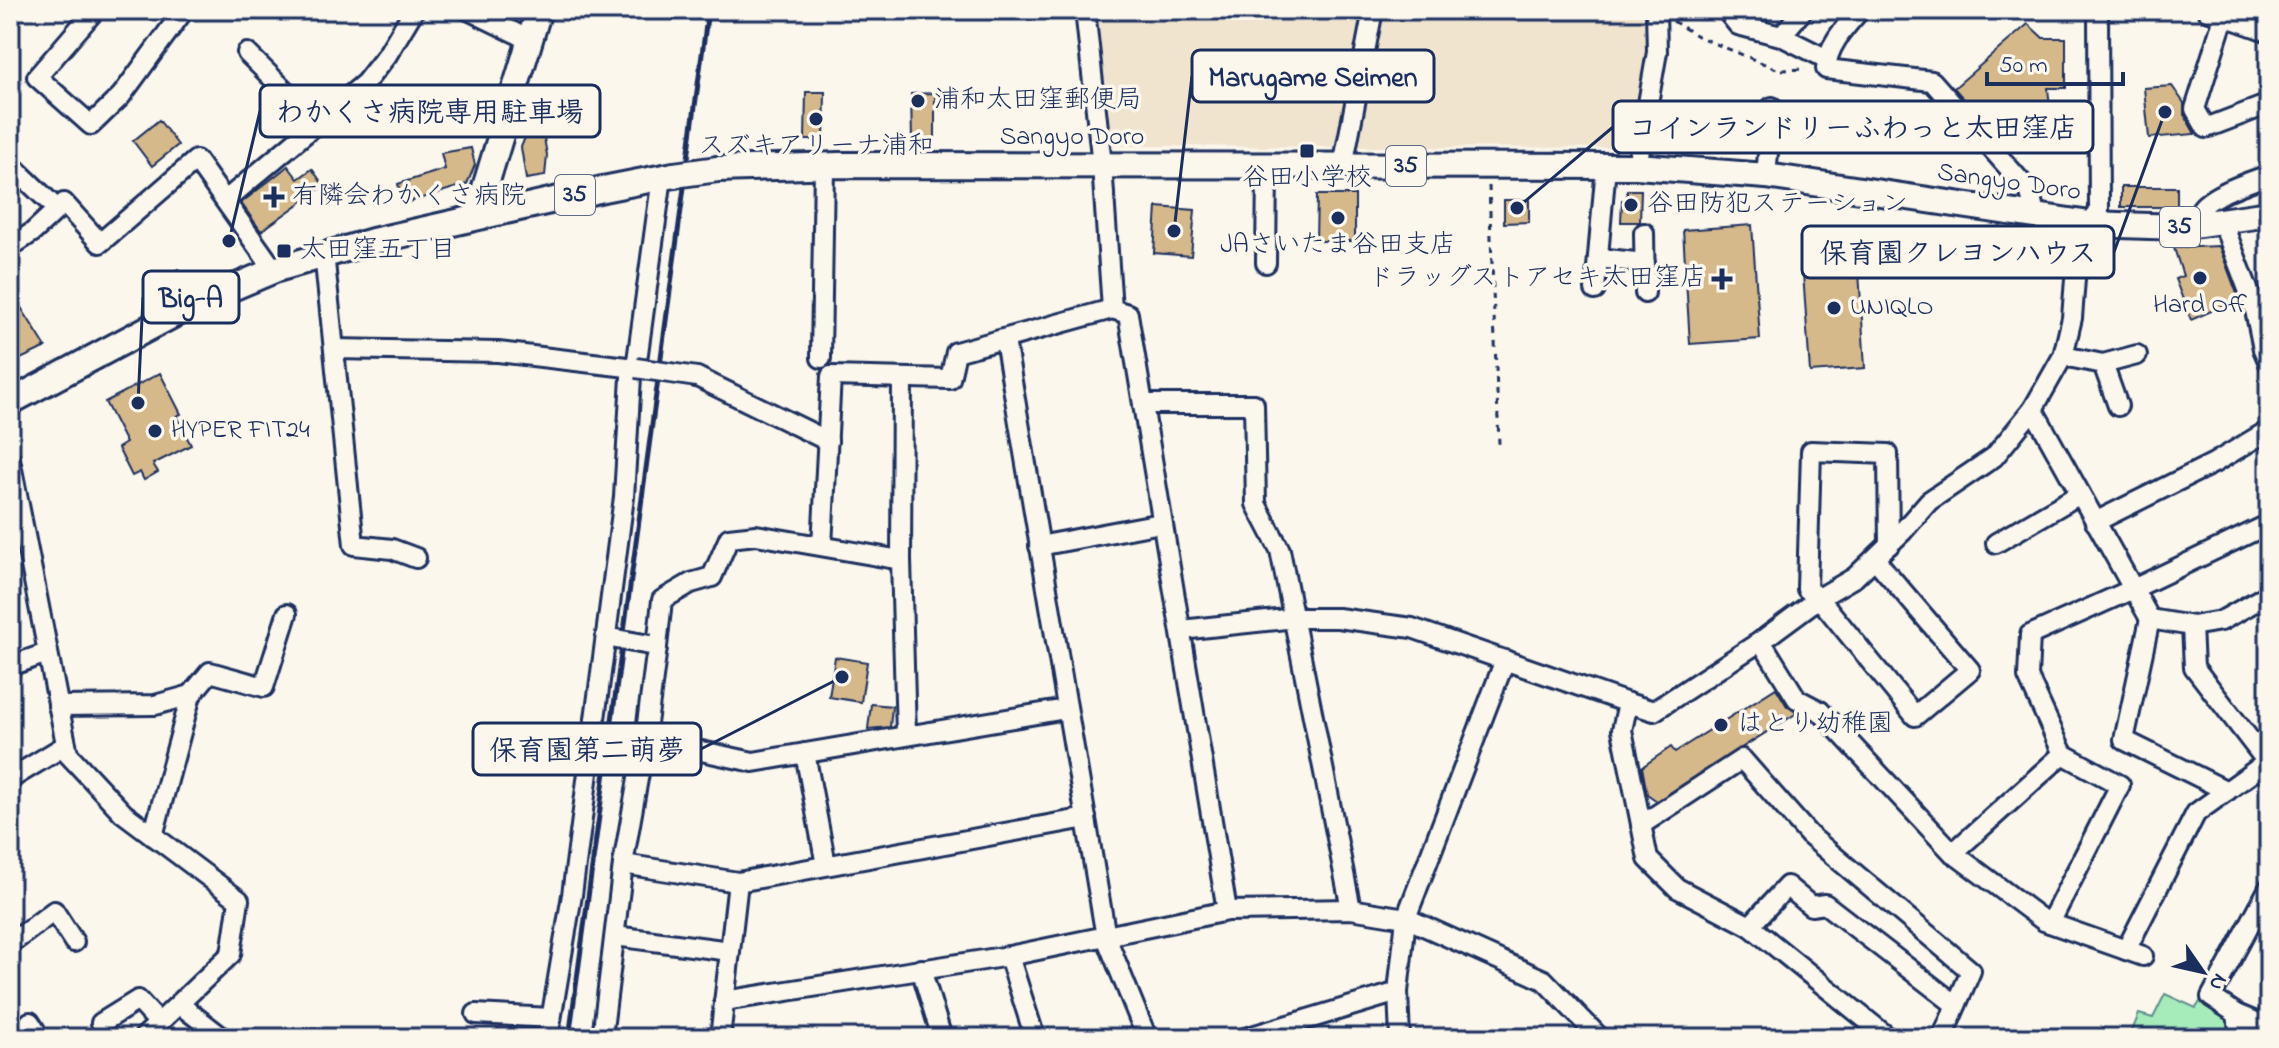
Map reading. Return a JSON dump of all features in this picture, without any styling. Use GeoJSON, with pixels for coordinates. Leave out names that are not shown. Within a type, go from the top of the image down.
{"type":"FeatureCollection","features":[{"type":"Feature","properties":{"kind":"main road"},"geometry":{"type":"LineString","coordinates":[[476,217],[539,10]]}},
{"type":"Feature","properties":{"kind":"main road","name":"Sangyo Doro"},"geometry":{"type":"LineString","coordinates":[[10,402],[192,305],[274,270],[324,253],[668,176],[718,169],[1102,165],[1267,168],[1637,166],[1766,176],[2090,224],[2179,227],[2269,214]]}},
{"type":"Feature","properties":{"kind":"street"},"geometry":{"type":"LineString","coordinates":[[95,10],[37,77],[91,125],[121,96],[184,10]]}},
{"type":"Feature","properties":{"kind":"street"},"geometry":{"type":"LineString","coordinates":[[226,200],[365,83],[387,55],[414,10]]}},
{"type":"Feature","properties":{"kind":"street"},"geometry":{"type":"LineString","coordinates":[[468,10],[530,40]]}},
{"type":"Feature","properties":{"kind":"street"},"geometry":{"type":"LineString","coordinates":[[1085,10],[1120,312],[1143,404],[1227,911]]}},
{"type":"Feature","properties":{"kind":"street"},"geometry":{"type":"LineString","coordinates":[[1343,166],[1373,10]]}},
{"type":"Feature","properties":{"kind":"street"},"geometry":{"type":"LineString","coordinates":[[1637,166],[1657,52],[1656,10]]}},
{"type":"Feature","properties":{"kind":"street"},"geometry":{"type":"LineString","coordinates":[[1726,10],[1738,25],[1781,36],[1826,64],[1932,81],[2030,192],[2035,215]]}},
{"type":"Feature","properties":{"kind":"street"},"geometry":{"type":"LineString","coordinates":[[1781,36],[1803,10]]}},
{"type":"Feature","properties":{"kind":"street"},"geometry":{"type":"LineString","coordinates":[[1826,64],[1843,29],[1860,10]]}},
{"type":"Feature","properties":{"kind":"street"},"geometry":{"type":"LineString","coordinates":[[1181,630],[1295,618],[1338,618],[1412,628],[1654,711],[1761,641],[1819,598],[1855,577],[1929,501],[1994,457],[2033,409],[2063,356],[2072,318],[2078,240],[2099,211],[2098,10]]}},
{"type":"Feature","properties":{"kind":"street"},"geometry":{"type":"LineString","coordinates":[[2269,32],[2216,13],[2195,109],[2206,128],[2269,104]]}},
{"type":"Feature","properties":{"kind":"street"},"geometry":{"type":"LineString","coordinates":[[247,53],[319,124]]}},
{"type":"Feature","properties":{"kind":"street"},"geometry":{"type":"LineString","coordinates":[[1766,176],[1772,107]]}},
{"type":"Feature","properties":{"kind":"street"},"geometry":{"type":"LineString","coordinates":[[10,247],[33,232],[64,203],[100,243],[196,160],[274,270]]}},
{"type":"Feature","properties":{"kind":"street"},"geometry":{"type":"LineString","coordinates":[[10,164],[57,209]]}},
{"type":"Feature","properties":{"kind":"street"},"geometry":{"type":"LineString","coordinates":[[821,358],[824,166]]}},
{"type":"Feature","properties":{"kind":"street"},"geometry":{"type":"LineString","coordinates":[[1595,290],[1606,166]]}},
{"type":"Feature","properties":{"kind":"street"},"geometry":{"type":"LineString","coordinates":[[1266,263],[1267,168]]}},
{"type":"Feature","properties":{"kind":"street"},"geometry":{"type":"LineString","coordinates":[[2269,175],[2237,186],[2203,206],[2200,212],[2212,222],[2254,305],[2269,363]]}},
{"type":"Feature","properties":{"kind":"street"},"geometry":{"type":"LineString","coordinates":[[548,1038],[610,638],[624,497],[631,377],[636,368],[668,176]]}},
{"type":"Feature","properties":{"kind":"street"},"geometry":{"type":"LineString","coordinates":[[1644,233],[1645,293]]}},
{"type":"Feature","properties":{"kind":"street"},"geometry":{"type":"LineString","coordinates":[[324,253],[354,545],[392,549],[416,558]]}},
{"type":"Feature","properties":{"kind":"street"},"geometry":{"type":"LineString","coordinates":[[1598,258],[1645,263]]}},
{"type":"Feature","properties":{"kind":"street"},"geometry":{"type":"LineString","coordinates":[[822,546],[831,376],[950,379],[956,352],[1120,312]]}},
{"type":"Feature","properties":{"kind":"street"},"geometry":{"type":"LineString","coordinates":[[1005,340],[1106,937],[1147,1038]]}},
{"type":"Feature","properties":{"kind":"street"},"geometry":{"type":"LineString","coordinates":[[334,349],[498,352],[697,377],[828,441]]}},
{"type":"Feature","properties":{"kind":"street"},"geometry":{"type":"LineString","coordinates":[[2063,356],[2103,364],[2137,355]]}},
{"type":"Feature","properties":{"kind":"street"},"geometry":{"type":"LineString","coordinates":[[2103,364],[2118,406]]}},
{"type":"Feature","properties":{"kind":"street"},"geometry":{"type":"LineString","coordinates":[[902,379],[901,560],[906,735]]}},
{"type":"Feature","properties":{"kind":"street"},"geometry":{"type":"LineString","coordinates":[[1143,404],[1254,404],[1256,504],[1280,550],[1351,909]]}},
{"type":"Feature","properties":{"kind":"street"},"geometry":{"type":"LineString","coordinates":[[2033,409],[2150,619],[2124,740],[2227,791]]}},
{"type":"Feature","properties":{"kind":"street"},"geometry":{"type":"LineString","coordinates":[[2095,522],[2214,463],[2269,430]]}},
{"type":"Feature","properties":{"kind":"street"},"geometry":{"type":"LineString","coordinates":[[1875,559],[1970,670],[1915,716],[1819,598],[1807,589],[1811,451],[1888,454],[1889,545]]}},
{"type":"Feature","properties":{"kind":"street"},"geometry":{"type":"LineString","coordinates":[[10,459],[68,754],[123,813],[239,900],[231,954],[143,1038]]}},
{"type":"Feature","properties":{"kind":"street"},"geometry":{"type":"LineString","coordinates":[[1996,543],[2080,494]]}},
{"type":"Feature","properties":{"kind":"street"},"geometry":{"type":"LineString","coordinates":[[1039,546],[1161,523]]}},
{"type":"Feature","properties":{"kind":"street"},"geometry":{"type":"LineString","coordinates":[[2050,923],[2120,785],[2063,754],[2028,677],[2030,635],[2269,524]]}},
{"type":"Feature","properties":{"kind":"street"},"geometry":{"type":"LineString","coordinates":[[602,1038],[623,864],[645,739],[662,600],[691,583],[712,577],[729,538],[756,535],[901,560]]}},
{"type":"Feature","properties":{"kind":"street"},"geometry":{"type":"LineString","coordinates":[[2150,619],[2192,626],[2221,621],[2269,594]]}},
{"type":"Feature","properties":{"kind":"street"},"geometry":{"type":"LineString","coordinates":[[153,836],[191,695],[210,672],[264,687],[287,614]]}},
{"type":"Feature","properties":{"kind":"street"},"geometry":{"type":"LineString","coordinates":[[1761,641],[1797,699],[1820,711],[1953,853],[2050,923],[2135,953],[2196,813],[2267,762],[2194,667],[2192,626]]}},
{"type":"Feature","properties":{"kind":"street"},"geometry":{"type":"LineString","coordinates":[[610,638],[654,646]]}},
{"type":"Feature","properties":{"kind":"street"},"geometry":{"type":"LineString","coordinates":[[10,666],[47,653]]}},
{"type":"Feature","properties":{"kind":"street"},"geometry":{"type":"LineString","coordinates":[[1400,1038],[1398,992],[1406,918],[1505,660]]}},
{"type":"Feature","properties":{"kind":"street"},"geometry":{"type":"LineString","coordinates":[[58,706],[155,705],[191,695]]}},
{"type":"Feature","properties":{"kind":"street"},"geometry":{"type":"LineString","coordinates":[[1628,703],[1622,730],[1648,859],[1677,888],[1750,926],[1889,1038]]}},
{"type":"Feature","properties":{"kind":"street"},"geometry":{"type":"LineString","coordinates":[[645,739],[753,762],[1066,709]]}},
{"type":"Feature","properties":{"kind":"street"},"geometry":{"type":"LineString","coordinates":[[10,779],[66,745]]}},
{"type":"Feature","properties":{"kind":"street"},"geometry":{"type":"LineString","coordinates":[[805,753],[826,865]]}},
{"type":"Feature","properties":{"kind":"street"},"geometry":{"type":"LineString","coordinates":[[1953,853],[2063,754]]}},
{"type":"Feature","properties":{"kind":"street"},"geometry":{"type":"LineString","coordinates":[[1641,825],[1742,759],[1809,835],[1971,971],[1942,1038]]}},
{"type":"Feature","properties":{"kind":"street"},"geometry":{"type":"LineString","coordinates":[[623,864],[738,882],[1086,818]]}},
{"type":"Feature","properties":{"kind":"street"},"geometry":{"type":"LineString","coordinates":[[720,1038],[738,882]]}},
{"type":"Feature","properties":{"kind":"street"},"geometry":{"type":"LineString","coordinates":[[1750,926],[1787,886],[1811,906],[1825,904],[1956,1005]]}},
{"type":"Feature","properties":{"kind":"street"},"geometry":{"type":"LineString","coordinates":[[2269,888],[2211,997],[2237,1014],[2263,1025],[2269,1014]]}},
{"type":"Feature","properties":{"kind":"street"},"geometry":{"type":"LineString","coordinates":[[724,1001],[1009,956],[1227,911],[1351,909],[1406,918],[1544,980],[1600,1038]]}},
{"type":"Feature","properties":{"kind":"street"},"geometry":{"type":"LineString","coordinates":[[10,932],[17,939],[54,911],[74,942]]}},
{"type":"Feature","properties":{"kind":"street"},"geometry":{"type":"LineString","coordinates":[[615,936],[730,951]]}},
{"type":"Feature","properties":{"kind":"street"},"geometry":{"type":"LineString","coordinates":[[1009,956],[1035,1038]]}},
{"type":"Feature","properties":{"kind":"street"},"geometry":{"type":"LineString","coordinates":[[921,969],[942,1038]]}},
{"type":"Feature","properties":{"kind":"street"},"geometry":{"type":"LineString","coordinates":[[1245,1038],[1398,992]]}},
{"type":"Feature","properties":{"kind":"street"},"geometry":{"type":"LineString","coordinates":[[101,1023],[138,1000],[159,1023]]}},
{"type":"Feature","properties":{"kind":"street"},"geometry":{"type":"LineString","coordinates":[[179,1004],[223,1038]]}},
{"type":"Feature","properties":{"kind":"street"},"geometry":{"type":"LineString","coordinates":[[476,1014],[551,1018]]}},
{"type":"Feature","properties":{"kind":"street"},"geometry":{"type":"LineString","coordinates":[[2237,1014],[2240,1038]]}},
{"type":"Feature","properties":{"kind":"path"},"geometry":{"type":"LineString","coordinates":[[1656,10],[1697,36],[1779,70],[1826,64]]}},
{"type":"Feature","properties":{"kind":"path"},"geometry":{"type":"LineString","coordinates":[[1488,166],[1499,444]]}},
{"type":"Feature","properties":{"kind":"shaded area"},"geometry":{"type":"Polygon","coordinates":[[[1090,10],[1645,10],[1652,55],[1634,148],[1102,146],[1090,10]]]}},
{"type":"Feature","properties":{"kind":"green space"},"geometry":{"type":"Polygon","coordinates":[[[2165,994],[2196,1008],[2203,997],[2227,1014],[2231,1038],[2129,1038],[2139,1014],[2153,1018],[2165,994]]]}},
{"type":"Feature","properties":{"kind":"building"},"geometry":{"type":"Polygon","coordinates":[[[2028,24],[2043,38],[2066,38],[2066,88],[2048,88],[2051,117],[2012,117],[2003,105],[1998,109],[1993,105],[1979,116],[1954,88],[2028,24]]]}},
{"type":"Feature","properties":{"kind":"building"},"geometry":{"type":"Polygon","coordinates":[[[2172,86],[2184,103],[2184,114],[2195,134],[2149,138],[2144,88],[2172,86]]]}},
{"type":"Feature","properties":{"kind":"building"},"geometry":{"type":"Polygon","coordinates":[[[806,92],[825,92],[824,140],[805,140],[806,92]]]}},
{"type":"Feature","properties":{"kind":"building"},"geometry":{"type":"Polygon","coordinates":[[[935,93],[935,141],[912,141],[911,94],[935,93]]]}},
{"type":"Feature","properties":{"kind":"building"},"geometry":{"type":"Polygon","coordinates":[[[159,120],[178,145],[152,166],[133,141],[159,120]]]}},
{"type":"Feature","properties":{"kind":"building"},"geometry":{"type":"Polygon","coordinates":[[[543,132],[547,155],[545,176],[526,179],[521,147],[526,135],[543,132]]]}},
{"type":"Feature","properties":{"kind":"building"},"geometry":{"type":"Polygon","coordinates":[[[471,148],[475,165],[467,184],[403,204],[398,184],[445,169],[441,153],[471,148]]]}},
{"type":"Feature","properties":{"kind":"building"},"geometry":{"type":"Polygon","coordinates":[[[288,166],[298,179],[312,169],[324,186],[261,231],[241,203],[288,166]]]}},
{"type":"Feature","properties":{"kind":"building"},"geometry":{"type":"Polygon","coordinates":[[[2121,187],[2177,187],[2177,207],[2121,207],[2121,187]]]}},
{"type":"Feature","properties":{"kind":"building"},"geometry":{"type":"Polygon","coordinates":[[[1627,190],[1641,190],[1640,222],[1621,222],[1622,200],[1627,200],[1627,190]]]}},
{"type":"Feature","properties":{"kind":"building"},"geometry":{"type":"Polygon","coordinates":[[[1317,195],[1355,195],[1355,241],[1316,241],[1317,195]]]}},
{"type":"Feature","properties":{"kind":"building"},"geometry":{"type":"Polygon","coordinates":[[[1504,200],[1529,200],[1529,222],[1504,223],[1504,200]]]}},
{"type":"Feature","properties":{"kind":"building"},"geometry":{"type":"Polygon","coordinates":[[[1157,207],[1195,210],[1191,256],[1154,253],[1157,207]]]}},
{"type":"Feature","properties":{"kind":"building"},"geometry":{"type":"Polygon","coordinates":[[[1752,225],[1760,339],[1690,344],[1683,230],[1752,225]]]}},
{"type":"Feature","properties":{"kind":"building"},"geometry":{"type":"Polygon","coordinates":[[[2219,246],[2239,299],[2191,320],[2175,279],[2183,276],[2174,248],[2219,246]]]}},
{"type":"Feature","properties":{"kind":"building"},"geometry":{"type":"Polygon","coordinates":[[[1858,255],[1865,368],[1810,372],[1802,259],[1858,255]]]}},
{"type":"Feature","properties":{"kind":"building"},"geometry":{"type":"Polygon","coordinates":[[[178,269],[188,287],[172,295],[163,277],[178,269]]]}},
{"type":"Feature","properties":{"kind":"building"},"geometry":{"type":"Polygon","coordinates":[[[10,290],[46,347],[10,364],[10,290]]]}},
{"type":"Feature","properties":{"kind":"building"},"geometry":{"type":"Polygon","coordinates":[[[160,373],[181,414],[176,416],[191,445],[153,464],[158,472],[144,480],[140,472],[132,476],[118,448],[126,443],[105,402],[160,373]]]}},
{"type":"Feature","properties":{"kind":"building"},"geometry":{"type":"Polygon","coordinates":[[[835,657],[867,662],[861,702],[829,697],[835,657]]]}},
{"type":"Feature","properties":{"kind":"building"},"geometry":{"type":"Polygon","coordinates":[[[1776,688],[1787,706],[1797,713],[1657,801],[1647,794],[1642,767],[1671,747],[1675,752],[1776,688]]]}},
{"type":"Feature","properties":{"kind":"building"},"geometry":{"type":"Polygon","coordinates":[[[871,704],[892,706],[890,727],[868,729],[871,704]]]}},
{"type":"Feature","properties":{"kind":"railway"},"geometry":{"type":"LineString","coordinates":[[569,1038],[708,10]]}},
{"type":"Feature","properties":{"kind":"place","name":"浦和太田窪郵便局"},"geometry":{"type":"Point","coordinates":[918,101]}},
{"type":"Feature","properties":{"kind":"place","name":"保育園クレヨンハウス"},"geometry":{"type":"Point","coordinates":[2165,112]}},
{"type":"Feature","properties":{"kind":"place","name":"スズキアリーナ浦和"},"geometry":{"type":"Point","coordinates":[816,119]}},
{"type":"Feature","properties":{"kind":"place","name":"谷田小学校"},"geometry":{"type":"Point","coordinates":[1307,151]}},
{"type":"Feature","properties":{"kind":"place","name":"有隣会わかくさ病院"},"geometry":{"type":"Point","coordinates":[274,197]}},
{"type":"Feature","properties":{"kind":"place","name":"谷田防犯ステーション"},"geometry":{"type":"Point","coordinates":[1631,205]}},
{"type":"Feature","properties":{"kind":"place","name":"コインランドリーふわっと太田窪店"},"geometry":{"type":"Point","coordinates":[1517,208]}},
{"type":"Feature","properties":{"kind":"place","name":"JAさいたま谷田支店"},"geometry":{"type":"Point","coordinates":[1338,218]}},
{"type":"Feature","properties":{"kind":"place","name":"Marugame Seimen"},"geometry":{"type":"Point","coordinates":[1174,231]}},
{"type":"Feature","properties":{"kind":"place","name":"わかくさ病院専用駐車場"},"geometry":{"type":"Point","coordinates":[229,241]}},
{"type":"Feature","properties":{"kind":"place","name":"太田窪五丁目"},"geometry":{"type":"Point","coordinates":[284,251]}},
{"type":"Feature","properties":{"kind":"place","name":"Hard Off"},"geometry":{"type":"Point","coordinates":[2200,278]}},
{"type":"Feature","properties":{"kind":"place","name":"ドラッグストアセキ太田窪店"},"geometry":{"type":"Point","coordinates":[1722,279]}},
{"type":"Feature","properties":{"kind":"place","name":"UNIQLO"},"geometry":{"type":"Point","coordinates":[1834,308]}},
{"type":"Feature","properties":{"kind":"place","name":"Big-A"},"geometry":{"type":"Point","coordinates":[138,403]}},
{"type":"Feature","properties":{"kind":"place","name":"HYPER FIT24"},"geometry":{"type":"Point","coordinates":[155,431]}},
{"type":"Feature","properties":{"kind":"place","name":"保育園第二萌夢"},"geometry":{"type":"Point","coordinates":[842,677]}},
{"type":"Feature","properties":{"kind":"place","name":"はとり幼稚園"},"geometry":{"type":"Point","coordinates":[1721,725]}}]}
